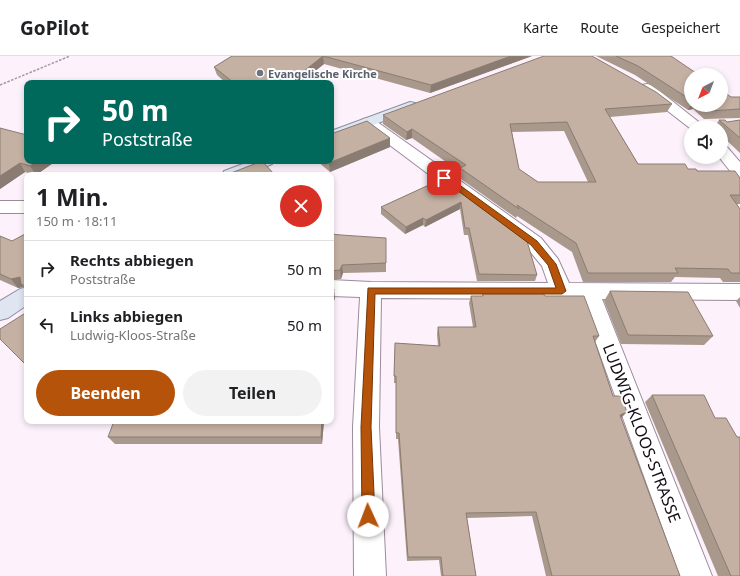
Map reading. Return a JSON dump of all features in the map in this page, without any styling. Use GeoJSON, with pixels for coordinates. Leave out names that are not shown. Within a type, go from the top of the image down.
{"type":"FeatureCollection","features":[{"type":"Feature","properties":{"kind":"main road"},"geometry":{"type":"LineString","coordinates":[[334,135],[420,102]]}},
{"type":"Feature","properties":{"kind":"main road"},"geometry":{"type":"LineString","coordinates":[[238,172],[258,164]]}},
{"type":"Feature","properties":{"kind":"main road"},"geometry":{"type":"LineString","coordinates":[[0,312],[24,297]]}},
{"type":"Feature","properties":{"kind":"street"},"geometry":{"type":"LineString","coordinates":[[637,82],[693,120]]}},
{"type":"Feature","properties":{"kind":"street"},"geometry":{"type":"LineString","coordinates":[[368,122],[534,243],[551,264],[562,291]]}},
{"type":"Feature","properties":{"kind":"street"},"geometry":{"type":"LineString","coordinates":[[728,158],[740,172]]}},
{"type":"Feature","properties":{"kind":"street"},"geometry":{"type":"LineString","coordinates":[[0,207],[24,207]]}},
{"type":"Feature","properties":{"kind":"street"},"geometry":{"type":"LineString","coordinates":[[334,288],[371,290],[740,292]]}},
{"type":"Feature","properties":{"kind":"street"},"geometry":{"type":"LineString","coordinates":[[370,576],[366,427],[371,290]]}},
{"type":"Feature","properties":{"kind":"street","name":"LUDWIG-KLOOS-STRASSE"},"geometry":{"type":"LineString","coordinates":[[588,291],[696,576]]}},
{"type":"Feature","properties":{"kind":"path"},"geometry":{"type":"LineString","coordinates":[[0,85],[70,56]]}},
{"type":"Feature","properties":{"kind":"building"},"geometry":{"type":"Polygon","coordinates":[[[232,56],[323,56],[293,80],[230,80],[214,67],[232,56]]]}},
{"type":"Feature","properties":{"kind":"building"},"geometry":{"type":"Polygon","coordinates":[[[323,56],[511,56],[431,85],[323,56]]]}},
{"type":"Feature","properties":{"kind":"building"},"geometry":{"type":"Polygon","coordinates":[[[544,56],[592,56],[656,92],[672,104],[605,109],[638,164],[685,164],[688,169],[696,169],[697,171],[735,171],[740,178],[740,195],[730,195],[740,209],[740,273],[731,273],[728,269],[675,268],[678,273],[588,273],[576,243],[517,205],[519,209],[460,168],[466,165],[412,129],[407,132],[383,115],[544,56]],[[567,122],[510,124],[519,169],[538,182],[596,182],[567,122]]]}},
{"type":"Feature","properties":{"kind":"building"},"geometry":{"type":"Polygon","coordinates":[[[616,56],[671,56],[689,68],[684,68],[684,96],[638,66],[616,56]]]}},
{"type":"Feature","properties":{"kind":"building"},"geometry":{"type":"Polygon","coordinates":[[[728,95],[731,97],[740,97],[740,109],[728,110],[728,95]]]}},
{"type":"Feature","properties":{"kind":"building"},"geometry":{"type":"Polygon","coordinates":[[[740,120],[740,138],[728,128],[728,122],[740,120]]]}},
{"type":"Feature","properties":{"kind":"building"},"geometry":{"type":"Polygon","coordinates":[[[367,121],[390,138],[334,161],[334,133],[367,121]]]}},
{"type":"Feature","properties":{"kind":"building"},"geometry":{"type":"Polygon","coordinates":[[[0,128],[24,134],[24,164],[33,164],[30,166],[20,163],[0,176],[0,128]]]}},
{"type":"Feature","properties":{"kind":"building"},"geometry":{"type":"Polygon","coordinates":[[[254,164],[265,164],[272,172],[234,172],[254,164]]]}},
{"type":"Feature","properties":{"kind":"building"},"geometry":{"type":"Polygon","coordinates":[[[442,179],[527,241],[537,275],[479,274],[469,228],[465,228],[461,202],[426,220],[423,218],[406,227],[381,207],[442,179]]]}},
{"type":"Feature","properties":{"kind":"building"},"geometry":{"type":"Polygon","coordinates":[[[334,234],[386,238],[386,263],[342,265],[340,270],[334,271],[334,234]]]}},
{"type":"Feature","properties":{"kind":"building"},"geometry":{"type":"Polygon","coordinates":[[[24,235],[24,286],[21,284],[20,277],[11,279],[0,274],[0,236],[12,241],[24,235]]]}},
{"type":"Feature","properties":{"kind":"building"},"geometry":{"type":"Polygon","coordinates":[[[610,291],[688,292],[713,336],[628,335],[610,291]]]}},
{"type":"Feature","properties":{"kind":"building"},"geometry":{"type":"Polygon","coordinates":[[[483,293],[543,293],[545,296],[584,296],[599,336],[593,336],[613,396],[621,396],[627,412],[620,415],[680,576],[552,576],[536,512],[466,513],[476,576],[443,576],[441,557],[408,557],[399,433],[396,433],[396,376],[394,376],[395,343],[440,346],[438,327],[476,327],[471,296],[483,296],[483,293]]]}},
{"type":"Feature","properties":{"kind":"building"},"geometry":{"type":"Polygon","coordinates":[[[24,314],[24,363],[0,339],[0,329],[24,314]]]}},
{"type":"Feature","properties":{"kind":"building"},"geometry":{"type":"Polygon","coordinates":[[[652,395],[704,395],[715,418],[726,418],[737,437],[740,437],[740,576],[731,576],[652,395]]]}},
{"type":"Feature","properties":{"kind":"building"},"geometry":{"type":"Polygon","coordinates":[[[113,424],[322,424],[321,437],[108,437],[113,424]]]}},
{"type":"Feature","properties":{"kind":"place","name":"Evangelische Kirche"},"geometry":{"type":"Point","coordinates":[260,73]}},
{"type":"Feature","properties":{"kind":"route"},"geometry":{"type":"LineString","coordinates":[[368,516],[366,427],[371,290],[562,291],[551,264],[544,253],[534,243],[444,178]]}}]}
